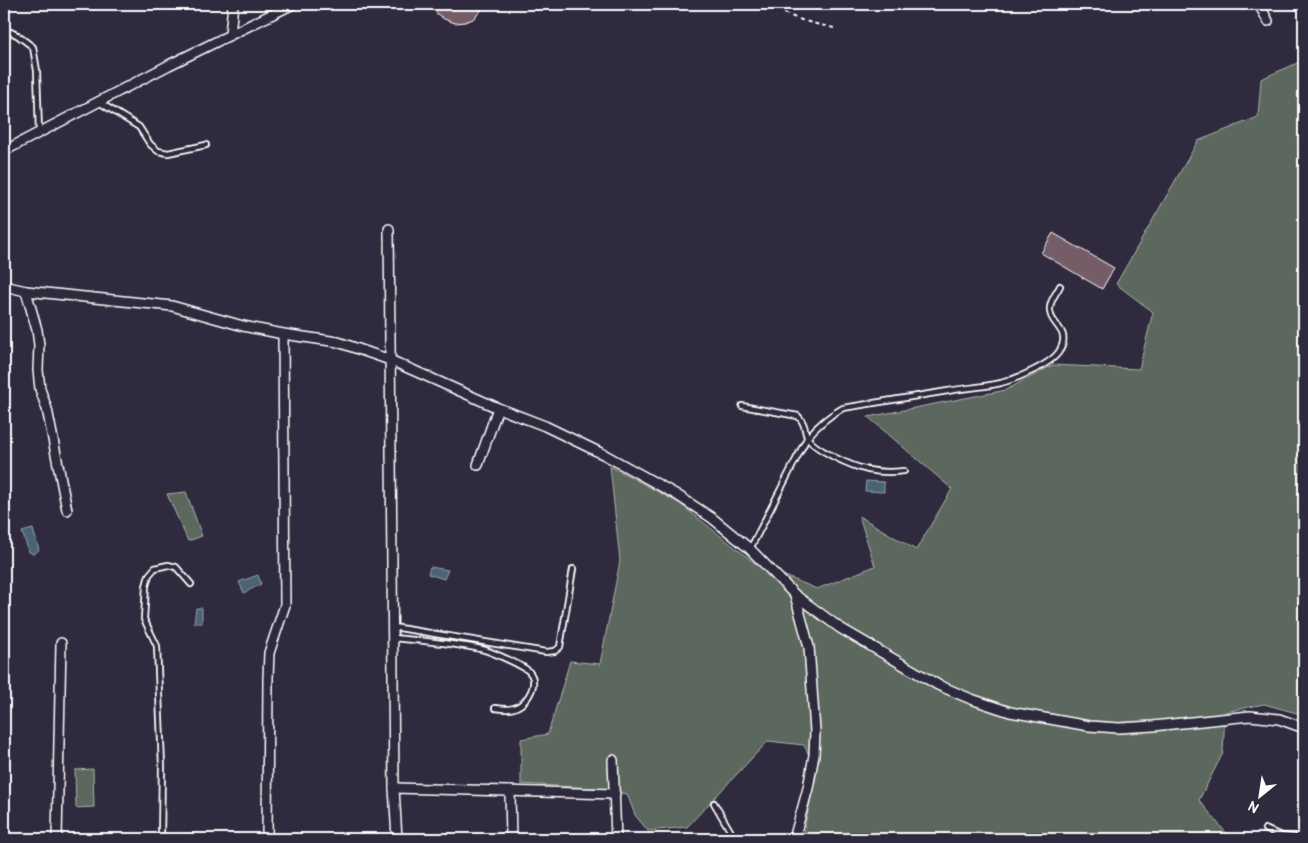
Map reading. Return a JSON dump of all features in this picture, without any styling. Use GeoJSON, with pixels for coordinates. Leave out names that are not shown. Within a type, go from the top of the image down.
{"type":"FeatureCollection","features":[{"type":"Feature","properties":{"kind":"street"},"geometry":{"type":"LineString","coordinates":[[230,35],[233,4]]}},
{"type":"Feature","properties":{"kind":"street"},"geometry":{"type":"LineString","coordinates":[[4,151],[169,65],[293,4]]}},
{"type":"Feature","properties":{"kind":"street"},"geometry":{"type":"LineString","coordinates":[[1259,4],[1268,21]]}},
{"type":"Feature","properties":{"kind":"street"},"geometry":{"type":"LineString","coordinates":[[389,229],[394,788],[397,839]]}},
{"type":"Feature","properties":{"kind":"street"},"geometry":{"type":"LineString","coordinates":[[4,286],[26,291],[172,306],[219,320],[283,334],[338,342],[390,360],[498,408],[544,426],[605,455],[677,495],[712,518],[750,549],[795,595],[840,628],[938,685],[971,700],[1010,712],[1089,726],[1119,728],[1265,716],[1304,728]]}},
{"type":"Feature","properties":{"kind":"street"},"geometry":{"type":"LineString","coordinates":[[26,291],[37,330],[40,389],[54,445],[66,510]]}},
{"type":"Feature","properties":{"kind":"street"},"geometry":{"type":"LineString","coordinates":[[267,839],[268,678],[270,653],[285,605],[283,334]]}},
{"type":"Feature","properties":{"kind":"street"},"geometry":{"type":"LineString","coordinates":[[478,465],[498,408]]}},
{"type":"Feature","properties":{"kind":"street"},"geometry":{"type":"LineString","coordinates":[[794,839],[808,788],[814,755],[815,731],[808,647],[795,595]]}},
{"type":"Feature","properties":{"kind":"street"},"geometry":{"type":"LineString","coordinates":[[57,839],[61,643]]}},
{"type":"Feature","properties":{"kind":"street"},"geometry":{"type":"LineString","coordinates":[[613,760],[616,839]]}},
{"type":"Feature","properties":{"kind":"street"},"geometry":{"type":"LineString","coordinates":[[394,788],[615,794]]}},
{"type":"Feature","properties":{"kind":"street"},"geometry":{"type":"LineString","coordinates":[[510,791],[511,839]]}},
{"type":"Feature","properties":{"kind":"lane"},"geometry":{"type":"LineString","coordinates":[[4,29],[33,47],[37,80],[39,134]]}},
{"type":"Feature","properties":{"kind":"lane"},"geometry":{"type":"LineString","coordinates":[[99,102],[139,127],[150,144],[158,152],[168,153],[206,145]]}},
{"type":"Feature","properties":{"kind":"lane"},"geometry":{"type":"LineString","coordinates":[[750,549],[807,438],[831,414],[843,408],[1002,382],[1032,370],[1054,358],[1060,350],[1064,338],[1063,333],[1051,318],[1050,307],[1051,300],[1060,286]]}},
{"type":"Feature","properties":{"kind":"lane"},"geometry":{"type":"LineString","coordinates":[[742,406],[798,416],[804,422],[807,438],[820,450],[848,464],[866,471],[904,472]]}},
{"type":"Feature","properties":{"kind":"lane"},"geometry":{"type":"LineString","coordinates":[[161,839],[162,766],[157,646],[144,619],[146,586],[149,576],[155,568],[168,565],[176,567],[191,584]]}},
{"type":"Feature","properties":{"kind":"lane"},"geometry":{"type":"LineString","coordinates":[[393,627],[546,652],[555,651],[560,647],[573,569]]}},
{"type":"Feature","properties":{"kind":"lane"},"geometry":{"type":"LineString","coordinates":[[393,638],[482,649],[528,670],[533,688],[530,697],[514,709],[495,708]]}},
{"type":"Feature","properties":{"kind":"lane"},"geometry":{"type":"LineString","coordinates":[[714,803],[735,839]]}},
{"type":"Feature","properties":{"kind":"lane"},"geometry":{"type":"LineString","coordinates":[[1265,829],[1281,836],[1304,838]]}},
{"type":"Feature","properties":{"kind":"path"},"geometry":{"type":"LineString","coordinates":[[771,4],[801,21],[834,28]]}},
{"type":"Feature","properties":{"kind":"shaded area"},"geometry":{"type":"Polygon","coordinates":[[[1304,60],[1304,715],[1264,704],[1225,712],[1223,753],[1199,800],[1231,839],[804,839],[805,825],[817,772],[804,745],[768,741],[687,827],[648,831],[635,815],[627,794],[594,788],[521,784],[521,739],[548,734],[570,661],[600,664],[620,561],[610,466],[679,503],[756,564],[817,589],[875,566],[859,516],[916,550],[952,489],[868,417],[1006,390],[1053,365],[1139,369],[1153,312],[1116,284],[1198,141],[1258,117],[1261,79],[1304,60]]]}},
{"type":"Feature","properties":{"kind":"shaded area"},"geometry":{"type":"Polygon","coordinates":[[[186,492],[202,536],[188,541],[167,494],[186,492]]]}},
{"type":"Feature","properties":{"kind":"shaded area"},"geometry":{"type":"Polygon","coordinates":[[[93,769],[94,807],[76,808],[75,770],[93,769]]]}},
{"type":"Feature","properties":{"kind":"water"},"geometry":{"type":"Polygon","coordinates":[[[866,481],[884,482],[884,492],[865,491],[866,481]]]}},
{"type":"Feature","properties":{"kind":"water"},"geometry":{"type":"Polygon","coordinates":[[[33,529],[39,550],[33,554],[29,552],[22,532],[33,529]]]}},
{"type":"Feature","properties":{"kind":"water"},"geometry":{"type":"Polygon","coordinates":[[[430,567],[448,570],[444,579],[428,574],[430,567]]]}},
{"type":"Feature","properties":{"kind":"water"},"geometry":{"type":"Polygon","coordinates":[[[258,575],[261,584],[244,593],[239,582],[258,575]]]}},
{"type":"Feature","properties":{"kind":"water"},"geometry":{"type":"Polygon","coordinates":[[[196,608],[202,608],[202,623],[194,623],[196,608]]]}},
{"type":"Feature","properties":{"kind":"building"},"geometry":{"type":"Polygon","coordinates":[[[432,4],[485,4],[473,19],[455,23],[444,19],[436,13],[432,4]]]}},
{"type":"Feature","properties":{"kind":"building"},"geometry":{"type":"Polygon","coordinates":[[[1053,233],[1114,268],[1102,289],[1041,253],[1053,233]]]}}]}
